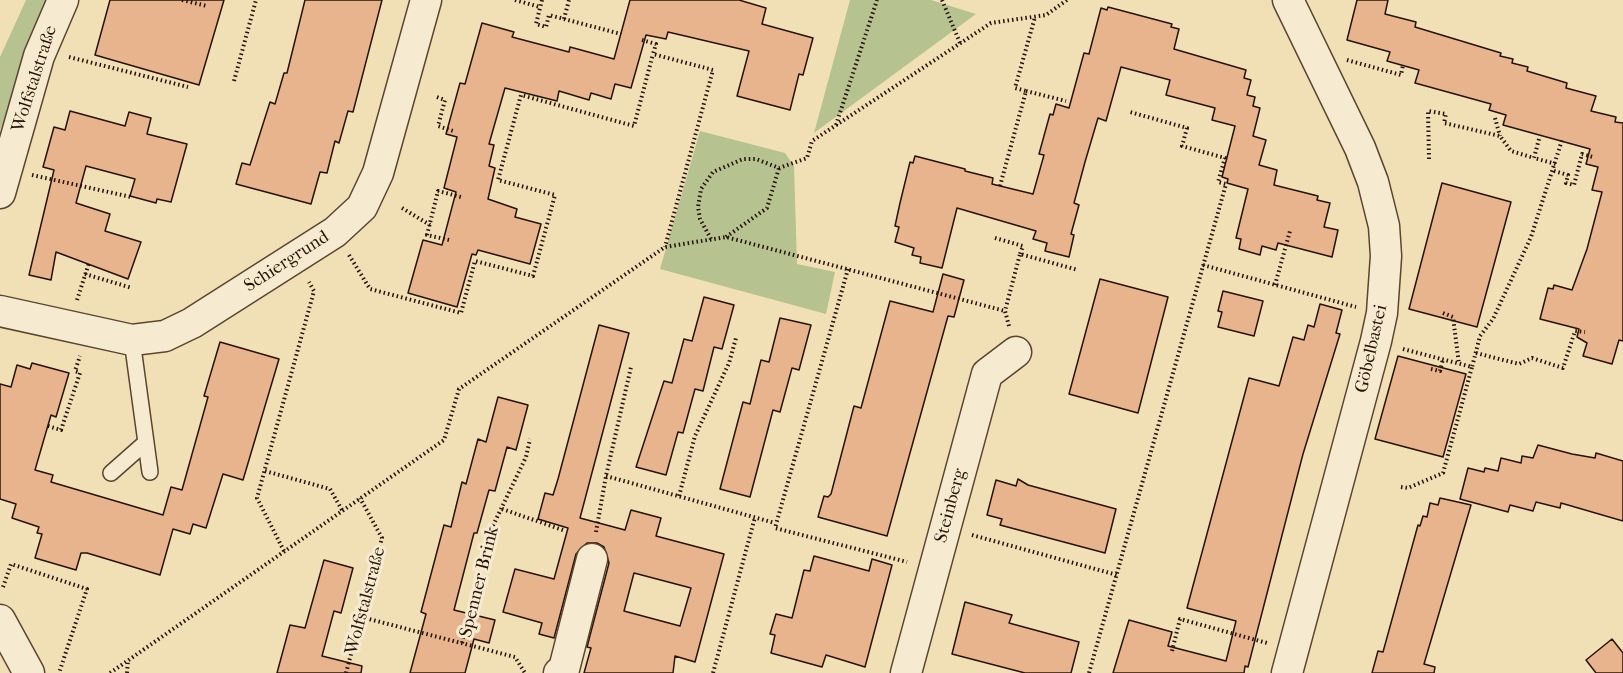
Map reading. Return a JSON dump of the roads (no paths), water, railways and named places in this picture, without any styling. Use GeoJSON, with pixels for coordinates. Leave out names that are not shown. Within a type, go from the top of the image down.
{"type":"FeatureCollection","features":[{"type":"Feature","properties":{"kind":"street","name":"Wolfstalstraße"},"geometry":{"type":"LineString","coordinates":[[3,181],[39,56],[63,0]]}},
{"type":"Feature","properties":{"kind":"street","name":"Schiergrund"},"geometry":{"type":"LineString","coordinates":[[0,312],[132,340],[165,336],[192,323],[335,232],[362,207],[378,173],[426,0]]}},
{"type":"Feature","properties":{"kind":"street","name":"Göbelbastei"},"geometry":{"type":"LineString","coordinates":[[1282,660],[1376,341],[1382,313],[1386,256],[1384,226],[1364,156],[1288,0]]}},
{"type":"Feature","properties":{"kind":"street","name":"Steinberg"},"geometry":{"type":"LineString","coordinates":[[906,673],[987,374],[1016,352]]}},
{"type":"Feature","properties":{"kind":"street"},"geometry":{"type":"LineString","coordinates":[[559,673],[564,669],[592,559]]}},
{"type":"Feature","properties":{"kind":"street"},"geometry":{"type":"LineString","coordinates":[[0,620],[29,673]]}},
{"type":"Feature","properties":{"kind":"lane"},"geometry":{"type":"LineString","coordinates":[[132,340],[150,472]]}},
{"type":"Feature","properties":{"kind":"lane"},"geometry":{"type":"LineString","coordinates":[[111,473],[145,442]]}}]}
